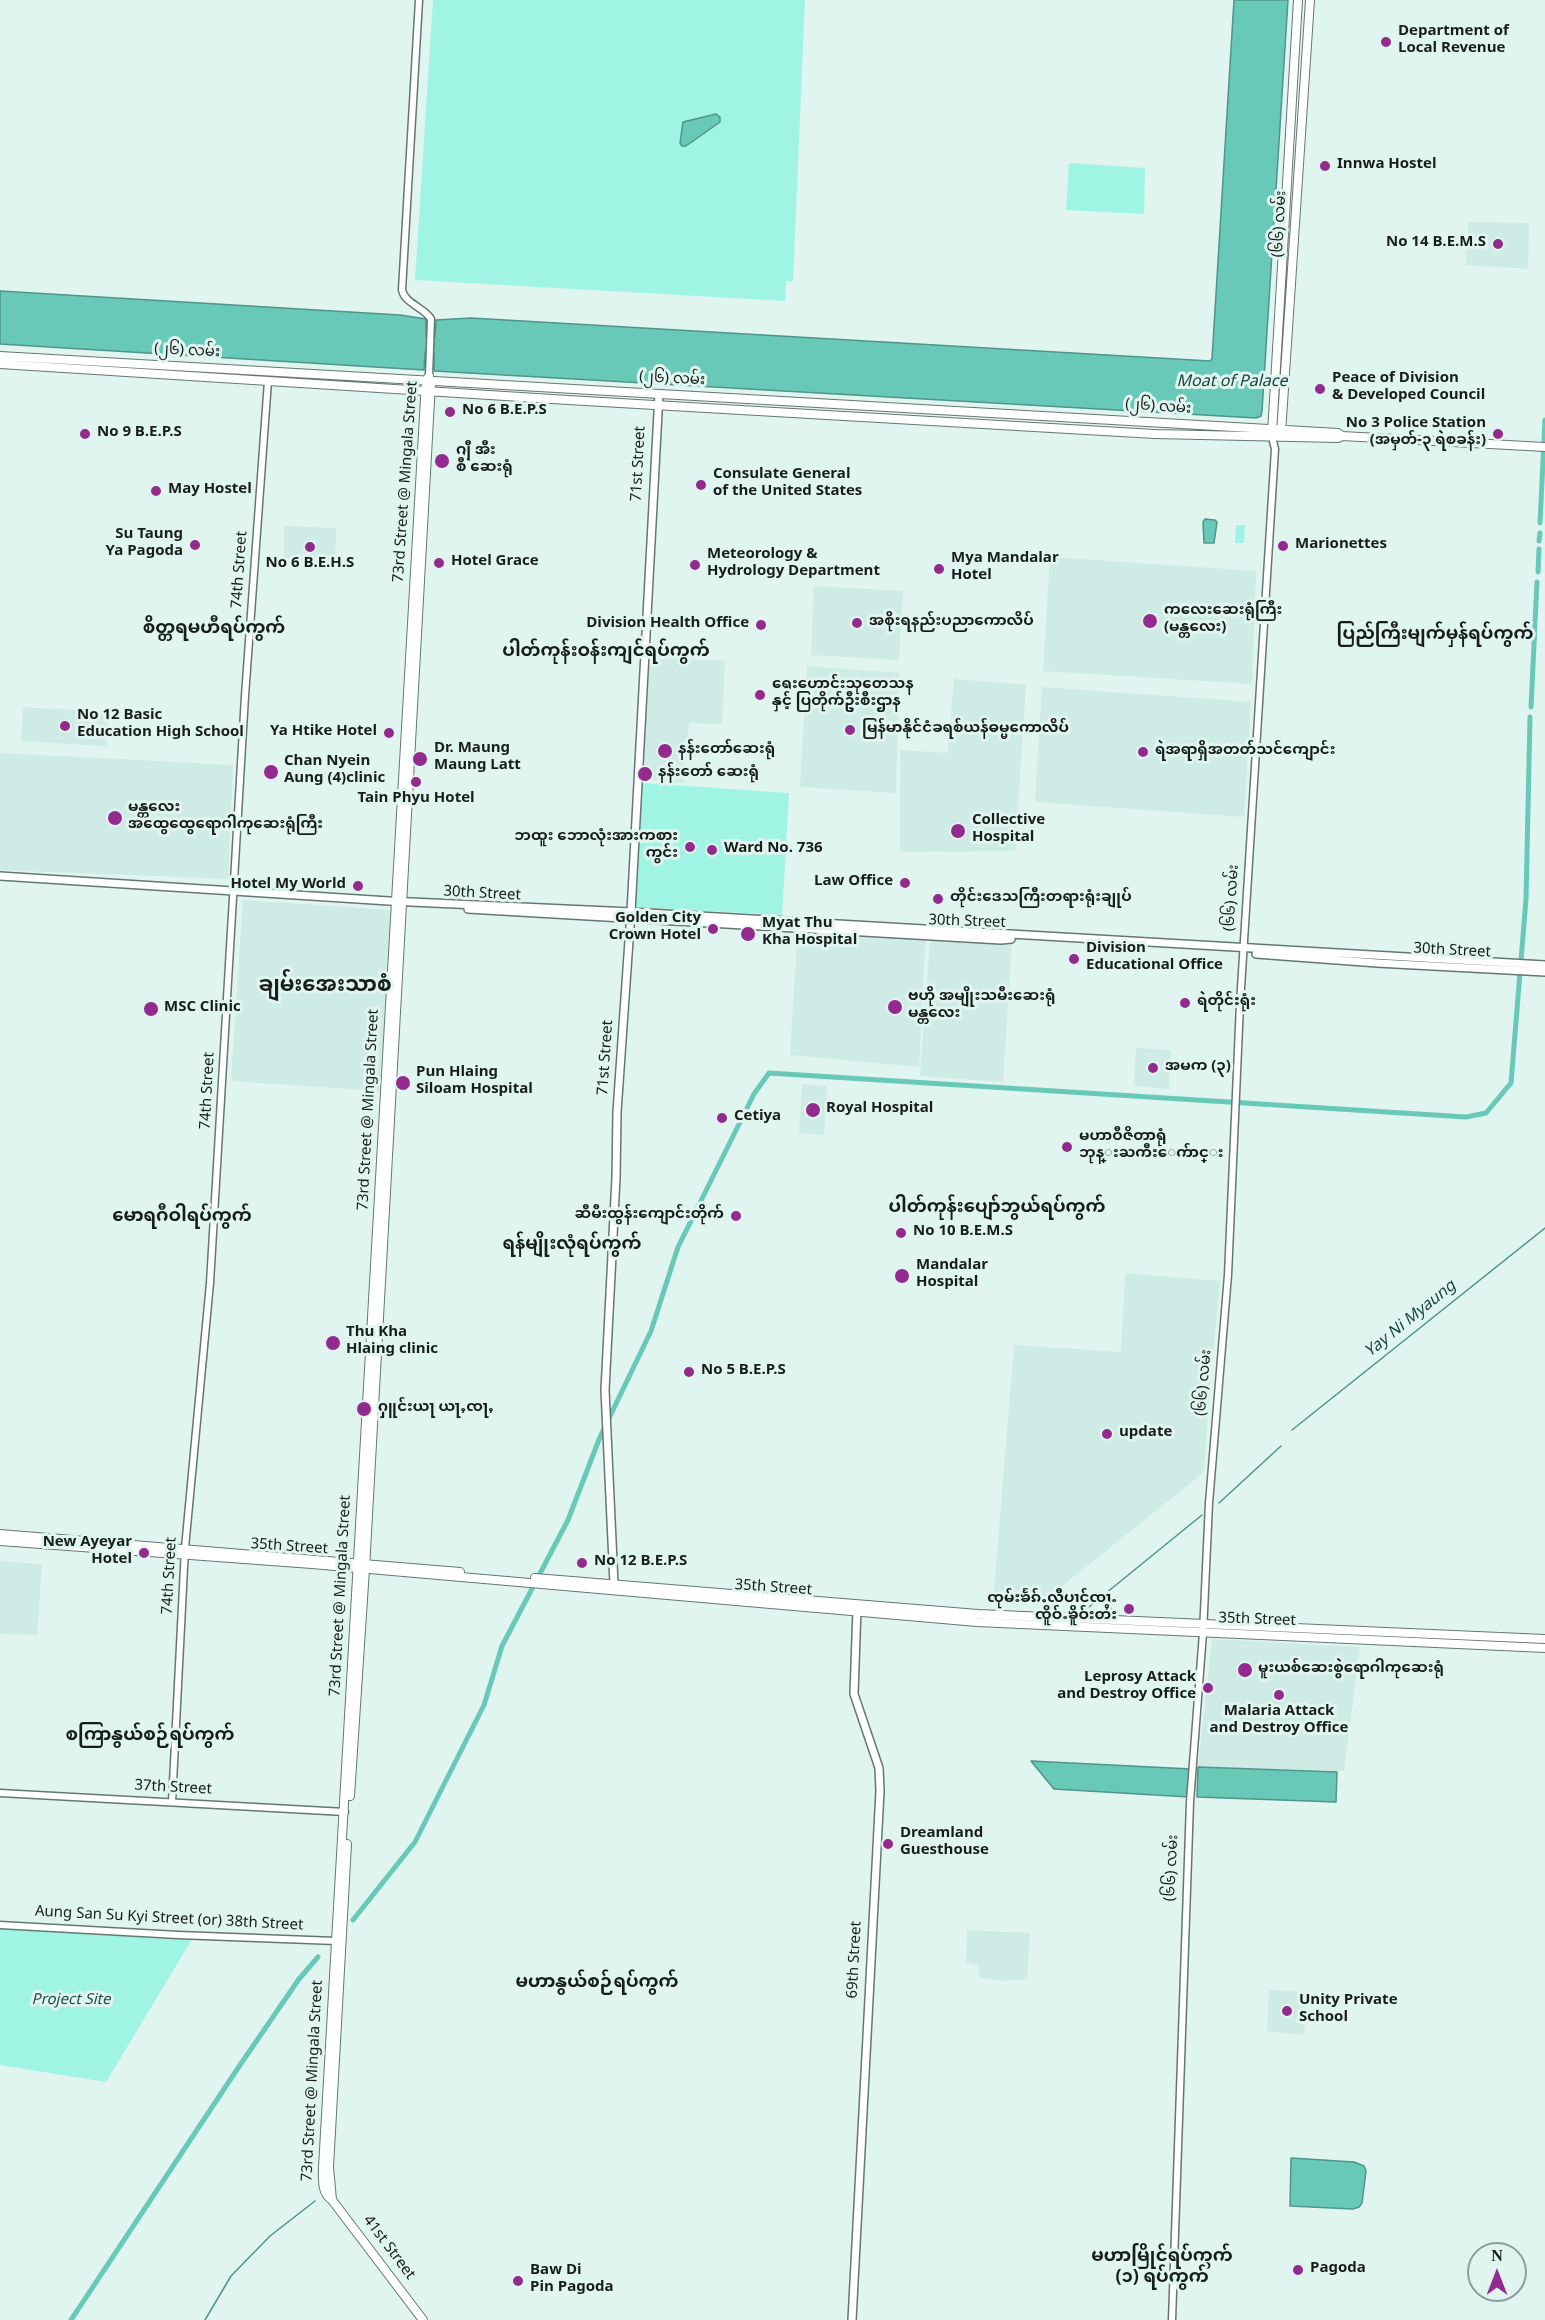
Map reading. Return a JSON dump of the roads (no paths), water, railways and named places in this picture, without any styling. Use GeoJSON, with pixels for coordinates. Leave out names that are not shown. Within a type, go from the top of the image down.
{"type":"FeatureCollection","features":[{"type":"Feature","properties":{"kind":"main road","name":"(၆၆) လမ်း"},"geometry":{"type":"LineString","coordinates":[[1272,433],[1298,0]]}},
{"type":"Feature","properties":{"kind":"main road","name":"(၆၆) လမ်း"},"geometry":{"type":"LineString","coordinates":[[1281,434],[1310,0]]}},
{"type":"Feature","properties":{"kind":"main road","name":"(၂၆) လမ်း"},"geometry":{"type":"LineString","coordinates":[[0,356],[429,377],[1281,434],[1338,433],[1342,436],[1543,447]]}},
{"type":"Feature","properties":{"kind":"main road","name":"(၂၆) လမ်း"},"geometry":{"type":"LineString","coordinates":[[0,364],[1155,434],[1272,433]]}},
{"type":"Feature","properties":{"kind":"main road","name":"73rd Street @ Mingala Street"},"geometry":{"type":"LineString","coordinates":[[330,2198],[324,2192],[346,1860],[429,377]]}},
{"type":"Feature","properties":{"kind":"main road","name":"71st Street"},"geometry":{"type":"LineString","coordinates":[[614,1584],[605,1401],[617,1112],[659,394]]}},
{"type":"Feature","properties":{"kind":"main road","name":"30th Street"},"geometry":{"type":"LineString","coordinates":[[0,876],[981,937],[1520,967],[1545,965]]}},
{"type":"Feature","properties":{"kind":"main road","name":"30th Street"},"geometry":{"type":"LineString","coordinates":[[1520,967],[1545,972]]}},
{"type":"Feature","properties":{"kind":"main road","name":"35th Street"},"geometry":{"type":"LineString","coordinates":[[0,1534],[114,1547]]}},
{"type":"Feature","properties":{"kind":"main road","name":"35th Street"},"geometry":{"type":"LineString","coordinates":[[0,1541],[185,1551],[857,1607],[1126,1626],[1545,1638]]}},
{"type":"Feature","properties":{"kind":"main road","name":"73rd Street @ Mingala Street"},"geometry":{"type":"LineString","coordinates":[[328,2131],[336,1941],[362,1565]]}},
{"type":"Feature","properties":{"kind":"main road","name":"35th Street"},"geometry":{"type":"LineString","coordinates":[[573,1584],[614,1584],[857,1607]]}},
{"type":"Feature","properties":{"kind":"main road","name":"69th Street"},"geometry":{"type":"LineString","coordinates":[[852,2320],[880,1791],[879,1768],[854,1694],[857,1607]]}},
{"type":"Feature","properties":{"kind":"main road","name":"35th Street"},"geometry":{"type":"LineString","coordinates":[[1203,1629],[1545,1648]]}},
{"type":"Feature","properties":{"kind":"main road","name":"41st Street"},"geometry":{"type":"LineString","coordinates":[[330,2198],[423,2320]]}},
{"type":"Feature","properties":{"kind":"street"},"geometry":{"type":"LineString","coordinates":[[419,0],[402,291],[405,298],[422,309],[431,319],[429,377]]}},
{"type":"Feature","properties":{"kind":"street","name":"74th Street"},"geometry":{"type":"LineString","coordinates":[[172,1802],[185,1551],[210,1283],[255,539],[268,381]]}},
{"type":"Feature","properties":{"kind":"street","name":"(၆၆) လမ်း"},"geometry":{"type":"LineString","coordinates":[[1172,2320],[1186,1891],[1209,1503],[1228,1275],[1244,951],[1275,449],[1272,433]]}},
{"type":"Feature","properties":{"kind":"street","name":"(၆၆) လမ်း"},"geometry":{"type":"LineString","coordinates":[[1275,449],[1281,434]]}},
{"type":"Feature","properties":{"kind":"street","name":"37th Street"},"geometry":{"type":"LineString","coordinates":[[0,1793],[345,1812]]}},
{"type":"Feature","properties":{"kind":"street","name":"Aung San Su Kyi Street (or) 38th Street"},"geometry":{"type":"LineString","coordinates":[[0,1925],[336,1941]]}},
{"type":"Feature","properties":{"kind":"water","name":"Moat of Palace"},"geometry":{"type":"Polygon","coordinates":[[[1234,0],[1288,0],[1262,411],[1261,416],[1256,418],[434,371],[434,353],[425,352],[424,370],[0,344],[0,291],[400,315],[426,319],[426,337],[435,337],[436,320],[471,318],[1210,361],[1212,359],[1234,0]]]}},
{"type":"Feature","properties":{"kind":"water"},"geometry":{"type":"Polygon","coordinates":[[[716,114],[720,117],[720,122],[686,146],[682,146],[680,143],[683,122],[716,114]]]}},
{"type":"Feature","properties":{"kind":"water"},"geometry":{"type":"Polygon","coordinates":[[[1205,519],[1217,522],[1214,543],[1204,543],[1203,522],[1205,519]]]}},
{"type":"Feature","properties":{"kind":"water"},"geometry":{"type":"Polygon","coordinates":[[[1031,1761],[1191,1769],[1189,1797],[1054,1789],[1031,1761]]]}},
{"type":"Feature","properties":{"kind":"water"},"geometry":{"type":"Polygon","coordinates":[[[1198,1767],[1337,1772],[1336,1802],[1197,1797],[1198,1767]]]}},
{"type":"Feature","properties":{"kind":"water"},"geometry":{"type":"Polygon","coordinates":[[[1291,2158],[1354,2162],[1364,2166],[1366,2171],[1362,2203],[1353,2209],[1290,2206],[1291,2158]]]}},
{"type":"Feature","properties":{"kind":"waterway"},"geometry":{"type":"LineString","coordinates":[[1540,523],[1545,420]]}},
{"type":"Feature","properties":{"kind":"waterway"},"geometry":{"type":"LineString","coordinates":[[1539,541],[1540,533]]}},
{"type":"Feature","properties":{"kind":"waterway"},"geometry":{"type":"LineString","coordinates":[[1538,572],[1539,549]]}},
{"type":"Feature","properties":{"kind":"waterway"},"geometry":{"type":"LineString","coordinates":[[1531,707],[1537,582]]}},
{"type":"Feature","properties":{"kind":"waterway"},"geometry":{"type":"LineString","coordinates":[[353,1920],[415,1842],[484,1705],[502,1646],[568,1520],[600,1437],[651,1331],[678,1247],[754,1094],[769,1073],[1466,1117],[1486,1113],[1511,1083],[1526,899],[1530,717]]}},
{"type":"Feature","properties":{"kind":"waterway","name":"Yay Ni Myaung"},"geometry":{"type":"LineString","coordinates":[[1292,1430],[1545,1228]]}},
{"type":"Feature","properties":{"kind":"waterway","name":"Yay Ni Myaung"},"geometry":{"type":"LineString","coordinates":[[1219,1503],[1281,1446]]}},
{"type":"Feature","properties":{"kind":"waterway","name":"Yay Ni Myaung"},"geometry":{"type":"LineString","coordinates":[[1079,1615],[1202,1515]]}},
{"type":"Feature","properties":{"kind":"waterway"},"geometry":{"type":"LineString","coordinates":[[71,2320],[238,2068],[299,1979],[318,1957]]}},
{"type":"Feature","properties":{"kind":"waterway","name":"Yay Ni Myaung"},"geometry":{"type":"LineString","coordinates":[[205,2320],[231,2276],[270,2236],[315,2201]]}},
{"type":"Feature","properties":{"kind":"place","name":"Department of Local Revenue"},"geometry":{"type":"Point","coordinates":[1386,42]}},
{"type":"Feature","properties":{"kind":"place","name":"Innwa Hostel"},"geometry":{"type":"Point","coordinates":[1325,166]}},
{"type":"Feature","properties":{"kind":"place","name":"No 14 B.E.M.S"},"geometry":{"type":"Point","coordinates":[1498,244]}},
{"type":"Feature","properties":{"kind":"place","name":"Peace of Division & Developed Council"},"geometry":{"type":"Point","coordinates":[1320,389]}},
{"type":"Feature","properties":{"kind":"place","name":"No 6 B.E.P.S"},"geometry":{"type":"Point","coordinates":[450,412]}},
{"type":"Feature","properties":{"kind":"place","name":"No 9 B.E.P.S"},"geometry":{"type":"Point","coordinates":[85,434]}},
{"type":"Feature","properties":{"kind":"place","name":"No 3 Police Station (အမှတ်−၃ ရဲစခန်း)"},"geometry":{"type":"Point","coordinates":[1498,434]}},
{"type":"Feature","properties":{"kind":"place","name":"ဂျီ အီး စီ ဆေးရုံ"},"geometry":{"type":"Point","coordinates":[442,461]}},
{"type":"Feature","properties":{"kind":"place","name":"Consulate General of the United States"},"geometry":{"type":"Point","coordinates":[701,485]}},
{"type":"Feature","properties":{"kind":"place","name":"May Hostel"},"geometry":{"type":"Point","coordinates":[156,491]}},
{"type":"Feature","properties":{"kind":"place","name":"Su Taung Ya Pagoda"},"geometry":{"type":"Point","coordinates":[195,545]}},
{"type":"Feature","properties":{"kind":"place","name":"Marionettes"},"geometry":{"type":"Point","coordinates":[1283,546]}},
{"type":"Feature","properties":{"kind":"place","name":"No 6 B.E.H.S"},"geometry":{"type":"Point","coordinates":[310,547]}},
{"type":"Feature","properties":{"kind":"place","name":"Hotel Grace"},"geometry":{"type":"Point","coordinates":[439,563]}},
{"type":"Feature","properties":{"kind":"place","name":"Meteorology & Hydrology Department"},"geometry":{"type":"Point","coordinates":[695,565]}},
{"type":"Feature","properties":{"kind":"place","name":"Mya Mandalar Hotel"},"geometry":{"type":"Point","coordinates":[939,569]}},
{"type":"Feature","properties":{"kind":"place","name":"ကလေးဆေးရုံကြီး (မန္တလေး)"},"geometry":{"type":"Point","coordinates":[1150,621]}},
{"type":"Feature","properties":{"kind":"place","name":"အစိုးရနည်းပညာကောလိပ်"},"geometry":{"type":"Point","coordinates":[857,623]}},
{"type":"Feature","properties":{"kind":"place","name":"Division Health Office"},"geometry":{"type":"Point","coordinates":[761,625]}},
{"type":"Feature","properties":{"kind":"place","name":"ရှေးဟောင်းသုတေသန နှင့် ပြတိုက်ဦးစီးဌာန"},"geometry":{"type":"Point","coordinates":[760,695]}},
{"type":"Feature","properties":{"kind":"place","name":"No 12 Basic Education High School"},"geometry":{"type":"Point","coordinates":[65,726]}},
{"type":"Feature","properties":{"kind":"place","name":"မြန်မာနိုင်ငံခရစ်ယန်ဓမ္မကောလိပ်"},"geometry":{"type":"Point","coordinates":[850,730]}},
{"type":"Feature","properties":{"kind":"place","name":"Ya Htike Hotel"},"geometry":{"type":"Point","coordinates":[389,733]}},
{"type":"Feature","properties":{"kind":"place","name":"နန်းတော်ဆေးရုံ"},"geometry":{"type":"Point","coordinates":[665,751]}},
{"type":"Feature","properties":{"kind":"place","name":"ရဲအရာရှိအတတ်သင်ကျောင်း"},"geometry":{"type":"Point","coordinates":[1143,752]}},
{"type":"Feature","properties":{"kind":"place","name":"Dr. Maung Maung Latt"},"geometry":{"type":"Point","coordinates":[420,759]}},
{"type":"Feature","properties":{"kind":"place","name":"Chan Nyein Aung (4)clinic"},"geometry":{"type":"Point","coordinates":[271,772]}},
{"type":"Feature","properties":{"kind":"place","name":"နန်းတော် ဆေးရုံ"},"geometry":{"type":"Point","coordinates":[645,774]}},
{"type":"Feature","properties":{"kind":"place","name":"Tain Phyu Hotel"},"geometry":{"type":"Point","coordinates":[416,782]}},
{"type":"Feature","properties":{"kind":"place","name":"မန္တလေး အထွေထွေရောဂါကုဆေးရုံကြီး"},"geometry":{"type":"Point","coordinates":[115,818]}},
{"type":"Feature","properties":{"kind":"place","name":"Collective Hospital"},"geometry":{"type":"Point","coordinates":[958,831]}},
{"type":"Feature","properties":{"kind":"place","name":"ဘထူး ဘောလုံးအားကစား ကွင်း"},"geometry":{"type":"Point","coordinates":[690,847]}},
{"type":"Feature","properties":{"kind":"place","name":"Ward No. 736"},"geometry":{"type":"Point","coordinates":[712,850]}},
{"type":"Feature","properties":{"kind":"place","name":"Law Office"},"geometry":{"type":"Point","coordinates":[905,883]}},
{"type":"Feature","properties":{"kind":"place","name":"Hotel My World"},"geometry":{"type":"Point","coordinates":[358,886]}},
{"type":"Feature","properties":{"kind":"place","name":"တိုင်းဒေသကြီးတရားရုံးချုပ်"},"geometry":{"type":"Point","coordinates":[938,899]}},
{"type":"Feature","properties":{"kind":"place","name":"Golden City Crown Hotel"},"geometry":{"type":"Point","coordinates":[713,929]}},
{"type":"Feature","properties":{"kind":"place","name":"Myat Thu Kha Hospital"},"geometry":{"type":"Point","coordinates":[748,934]}},
{"type":"Feature","properties":{"kind":"place","name":"Division Educational Office"},"geometry":{"type":"Point","coordinates":[1074,959]}},
{"type":"Feature","properties":{"kind":"place","name":"ရဲတိုင်းရုံး"},"geometry":{"type":"Point","coordinates":[1185,1003]}},
{"type":"Feature","properties":{"kind":"place","name":"ဗဟို အမျိုးသမီးဆေးရုံ မန္တလေး"},"geometry":{"type":"Point","coordinates":[895,1007]}},
{"type":"Feature","properties":{"kind":"place","name":"MSC Clinic"},"geometry":{"type":"Point","coordinates":[151,1009]}},
{"type":"Feature","properties":{"kind":"place","name":"အမက (၃)"},"geometry":{"type":"Point","coordinates":[1153,1068]}},
{"type":"Feature","properties":{"kind":"place","name":"Pun Hlaing Siloam Hospital"},"geometry":{"type":"Point","coordinates":[403,1083]}},
{"type":"Feature","properties":{"kind":"place","name":"Royal Hospital"},"geometry":{"type":"Point","coordinates":[813,1110]}},
{"type":"Feature","properties":{"kind":"place","name":"Cetiya"},"geometry":{"type":"Point","coordinates":[722,1118]}},
{"type":"Feature","properties":{"kind":"place","name":"မဟာဝီဇိတာရုံ ဘုန္းႀကီးေက်ာင္း"},"geometry":{"type":"Point","coordinates":[1067,1147]}},
{"type":"Feature","properties":{"kind":"place","name":"ဆီမီးထွန်းကျောင်းတိုက်"},"geometry":{"type":"Point","coordinates":[736,1216]}},
{"type":"Feature","properties":{"kind":"place","name":"No 10 B.E.M.S"},"geometry":{"type":"Point","coordinates":[901,1233]}},
{"type":"Feature","properties":{"kind":"place","name":"Mandalar Hospital"},"geometry":{"type":"Point","coordinates":[902,1276]}},
{"type":"Feature","properties":{"kind":"place","name":"Thu Kha Hlaing clinic"},"geometry":{"type":"Point","coordinates":[333,1343]}},
{"type":"Feature","properties":{"kind":"place","name":"No 5 B.E.P.S"},"geometry":{"type":"Point","coordinates":[689,1372]}},
{"type":"Feature","properties":{"kind":"place","name":"ႁူင်းယႃ ယႃႇၸႃႇ"},"geometry":{"type":"Point","coordinates":[364,1409]}},
{"type":"Feature","properties":{"kind":"place","name":"update"},"geometry":{"type":"Point","coordinates":[1107,1434]}},
{"type":"Feature","properties":{"kind":"place","name":"New Ayeyar Hotel"},"geometry":{"type":"Point","coordinates":[144,1553]}},
{"type":"Feature","properties":{"kind":"place","name":"No 12 B.E.P.S"},"geometry":{"type":"Point","coordinates":[582,1563]}},
{"type":"Feature","properties":{"kind":"place","name":"ၸုမ်းၶႅၵ်ႇလီပၢင်ၸႃႉ ၸိူဝ်ႉၶိူဝ်းတႆး"},"geometry":{"type":"Point","coordinates":[1129,1609]}},
{"type":"Feature","properties":{"kind":"place","name":"မူးယစ်ဆေးစွဲရောဂါကုဆေးရုံ"},"geometry":{"type":"Point","coordinates":[1245,1670]}},
{"type":"Feature","properties":{"kind":"place","name":"Leprosy Attack and Destroy Office"},"geometry":{"type":"Point","coordinates":[1208,1688]}},
{"type":"Feature","properties":{"kind":"place","name":"Malaria Attack and Destroy Office"},"geometry":{"type":"Point","coordinates":[1279,1695]}},
{"type":"Feature","properties":{"kind":"place","name":"Dreamland Guesthouse"},"geometry":{"type":"Point","coordinates":[888,1844]}},
{"type":"Feature","properties":{"kind":"place","name":"Unity Private School"},"geometry":{"type":"Point","coordinates":[1287,2011]}},
{"type":"Feature","properties":{"kind":"place","name":"Pagoda"},"geometry":{"type":"Point","coordinates":[1298,2270]}},
{"type":"Feature","properties":{"kind":"place","name":"Baw Di Pin Pagoda"},"geometry":{"type":"Point","coordinates":[518,2281]}},
{"type":"Feature","properties":{"kind":"district","name":"စိတ္တရမဟီရပ်ကွက်"},"geometry":{"type":"Point","coordinates":[214,631]}},
{"type":"Feature","properties":{"kind":"district","name":"ပြည်ကြီးမျက်မှန်ရပ်ကွက်"},"geometry":{"type":"Point","coordinates":[1435,637]}},
{"type":"Feature","properties":{"kind":"district","name":"ပါတ်ကုန်းဝန်းကျင်ရပ်ကွက်"},"geometry":{"type":"Point","coordinates":[606,654]}},
{"type":"Feature","properties":{"kind":"district","name":"ချမ်းအေးသာစံ"},"geometry":{"type":"Point","coordinates":[325,989]}},
{"type":"Feature","properties":{"kind":"district","name":"ပါတ်ကုန်းပျော်ဘွယ်ရပ်ကွက်"},"geometry":{"type":"Point","coordinates":[997,1210]}},
{"type":"Feature","properties":{"kind":"district","name":"မောရဂီဝါရပ်ကွက်"},"geometry":{"type":"Point","coordinates":[182,1219]}},
{"type":"Feature","properties":{"kind":"district","name":"ရန်မျိုးလုံရပ်ကွက်"},"geometry":{"type":"Point","coordinates":[572,1247]}},
{"type":"Feature","properties":{"kind":"district","name":"စကြာနွယ်စဉ်ရပ်ကွက်"},"geometry":{"type":"Point","coordinates":[150,1738]}},
{"type":"Feature","properties":{"kind":"district","name":"မဟာနွယ်စဉ်ရပ်ကွက်"},"geometry":{"type":"Point","coordinates":[597,1985]}},
{"type":"Feature","properties":{"kind":"district","name":"မဟာမြိုင်ရပ်ကွက် (၁) ရပ်ကွက်"},"geometry":{"type":"Point","coordinates":[1162,2269]}},
{"type":"Feature","properties":{"kind":"park label","name":"Project Site"},"geometry":{"type":"Point","coordinates":[71,2002]}}]}
